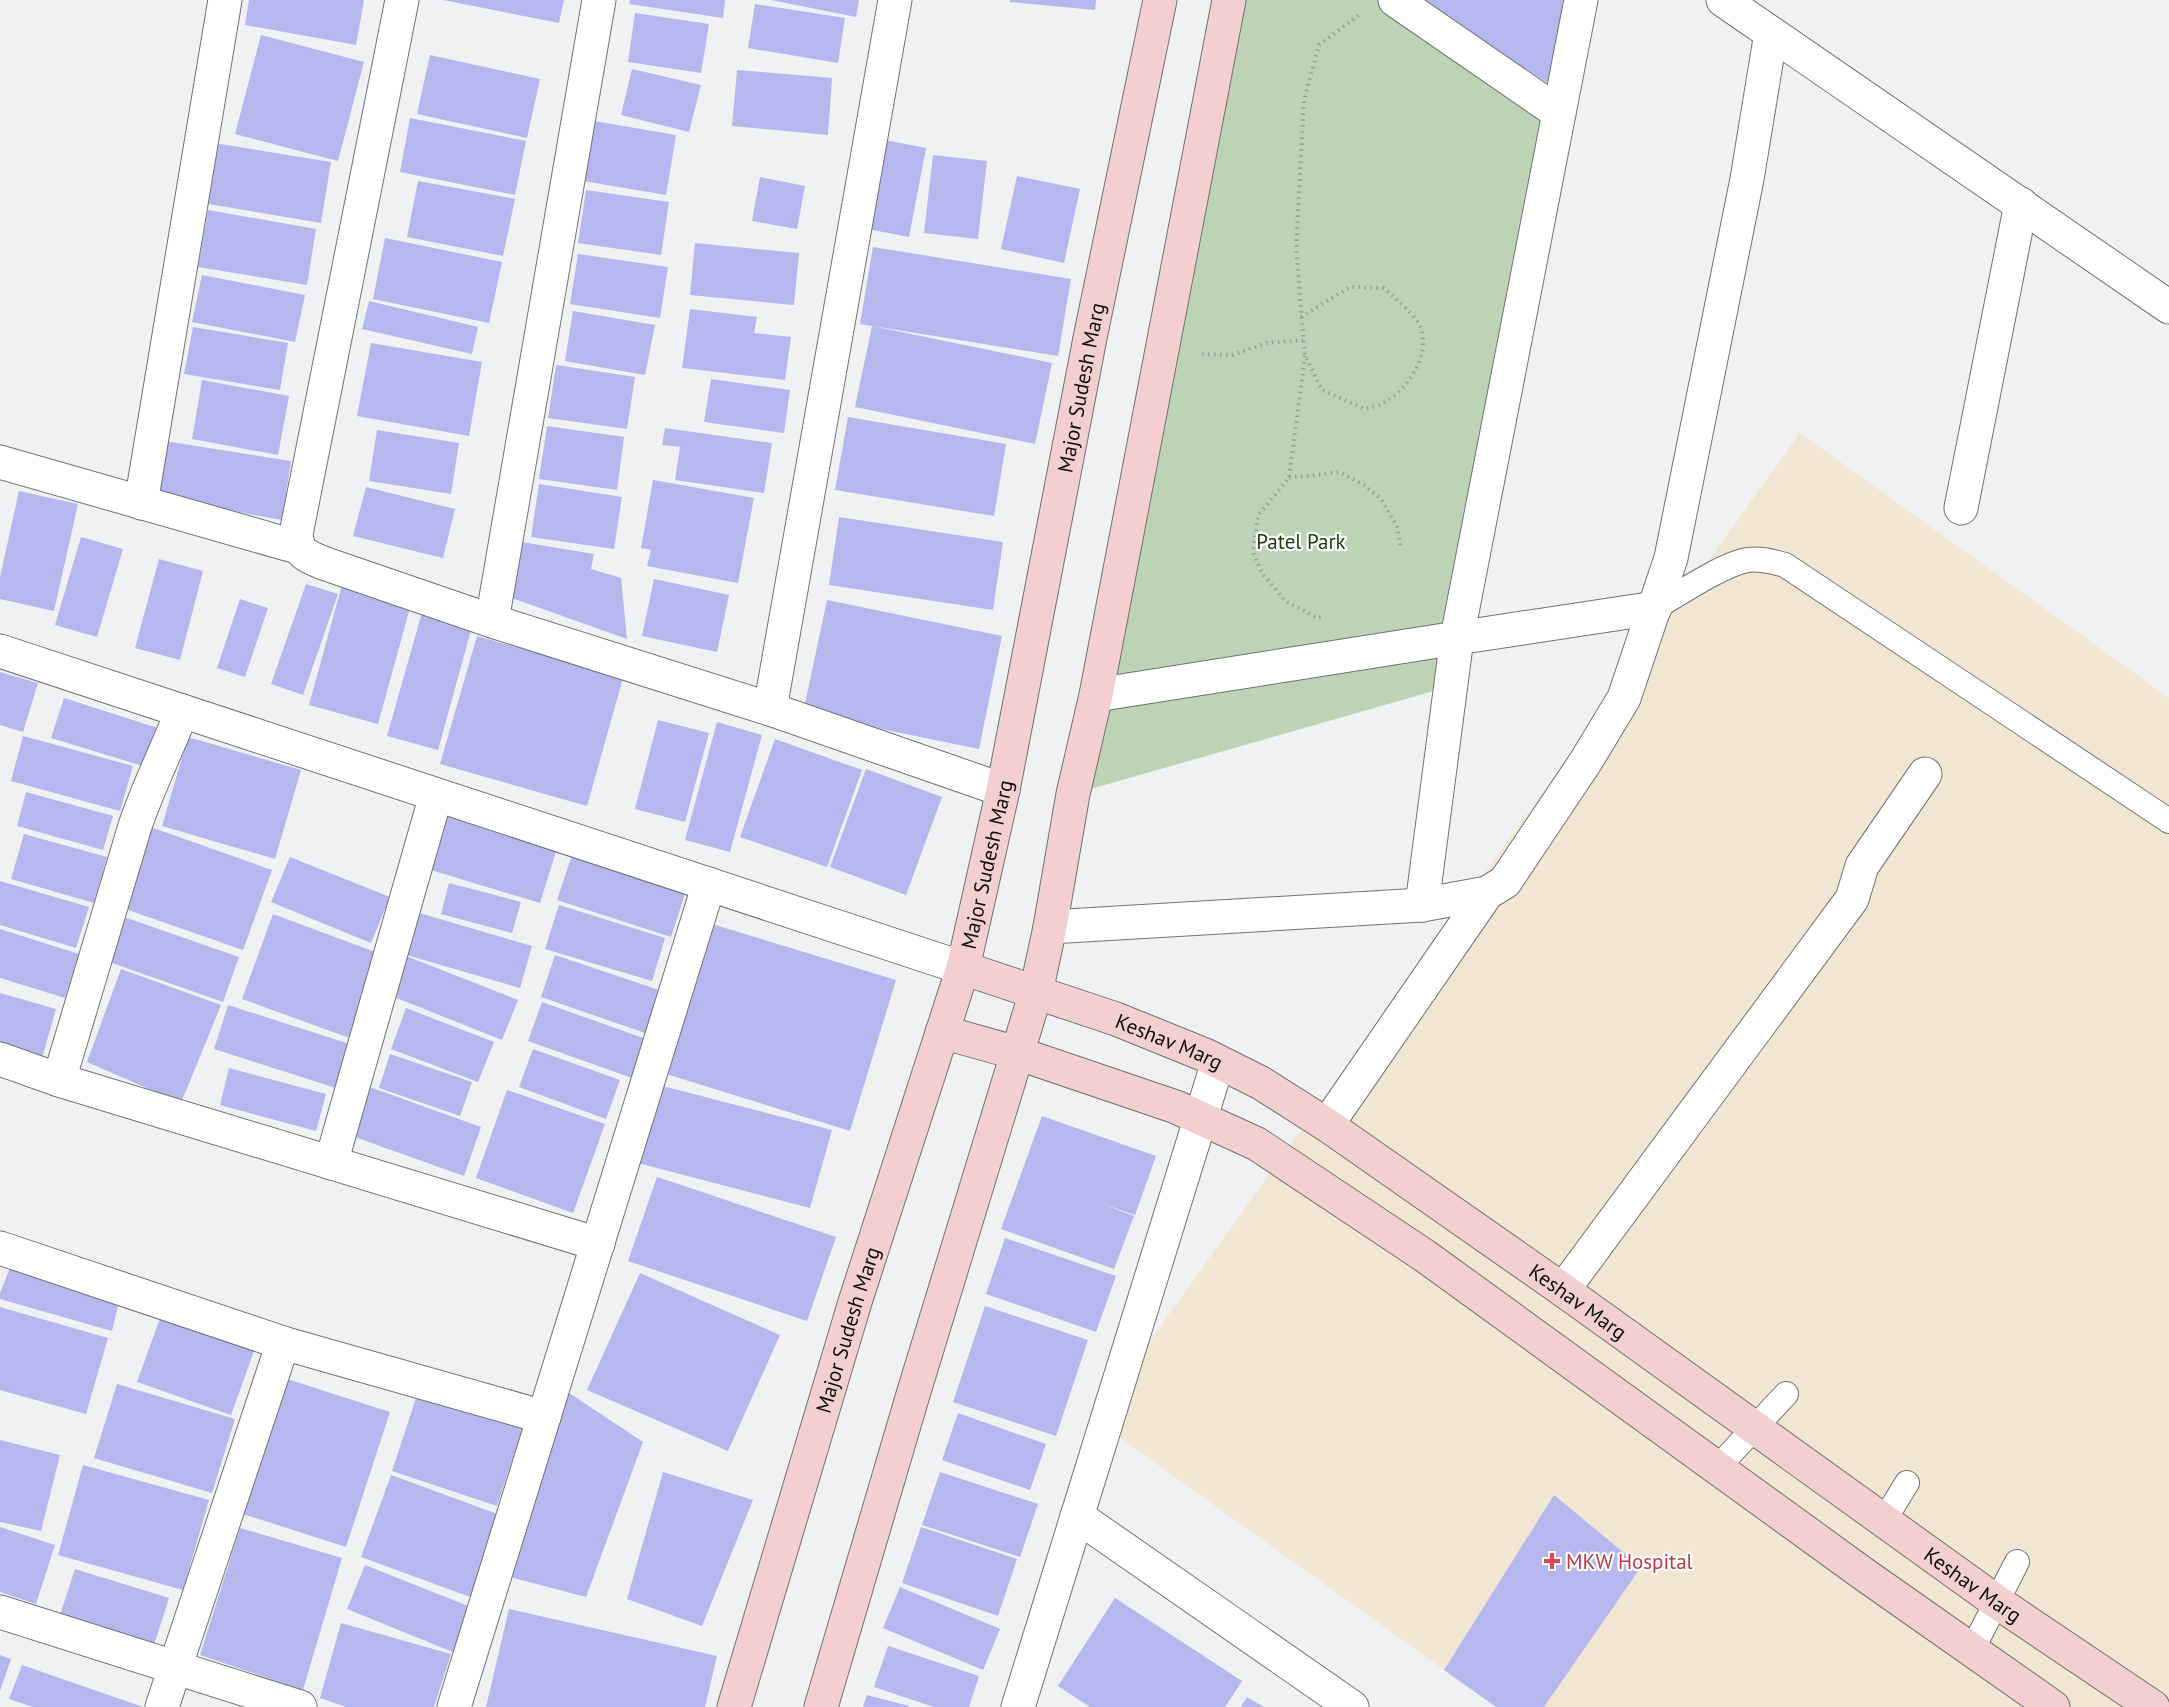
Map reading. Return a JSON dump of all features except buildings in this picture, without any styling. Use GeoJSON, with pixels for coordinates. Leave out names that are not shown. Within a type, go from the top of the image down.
{"type":"FeatureCollection","features":[{"type":"Feature","properties":{"kind":"street"},"geometry":{"type":"LineString","coordinates":[[141,503],[225,0]]}},
{"type":"Feature","properties":{"kind":"street"},"geometry":{"type":"LineString","coordinates":[[297,547],[298,523],[402,0]]}},
{"type":"Feature","properties":{"kind":"street"},"geometry":{"type":"LineString","coordinates":[[492,621],[599,0]]}},
{"type":"Feature","properties":{"kind":"street"},"geometry":{"type":"LineString","coordinates":[[770,709],[896,0]]}},
{"type":"Feature","properties":{"kind":"street","name":"Major Sudesh Marg"},"geometry":{"type":"LineString","coordinates":[[734,1707],[855,1302],[963,968],[1003,790],[1090,338],[1160,0]]}},
{"type":"Feature","properties":{"kind":"street"},"geometry":{"type":"LineString","coordinates":[[821,1707],[912,1398],[1036,992],[1050,927],[1073,794],[1096,695],[1229,0]]}},
{"type":"Feature","properties":{"kind":"street"},"geometry":{"type":"LineString","coordinates":[[1395,0],[1558,113]]}},
{"type":"Feature","properties":{"kind":"street"},"geometry":{"type":"LineString","coordinates":[[1422,905],[1457,638],[1581,0]]}},
{"type":"Feature","properties":{"kind":"street"},"geometry":{"type":"LineString","coordinates":[[1723,0],[2169,307]]}},
{"type":"Feature","properties":{"kind":"street"},"geometry":{"type":"LineString","coordinates":[[1050,927],[1422,905],[1487,892],[1505,882],[1604,734],[1624,698],[1671,558],[1747,179],[1772,33]]}},
{"type":"Feature","properties":{"kind":"street"},"geometry":{"type":"LineString","coordinates":[[1961,508],[2020,204]]}},
{"type":"Feature","properties":{"kind":"street"},"geometry":{"type":"LineString","coordinates":[[0,462],[297,547],[307,557],[326,564],[492,621],[770,709],[1003,790]]}},
{"type":"Feature","properties":{"kind":"street"},"geometry":{"type":"LineString","coordinates":[[1096,695],[1655,608]]}},
{"type":"Feature","properties":{"kind":"street"},"geometry":{"type":"LineString","coordinates":[[0,651],[963,968]]}},
{"type":"Feature","properties":{"kind":"street"},"geometry":{"type":"LineString","coordinates":[[59,1080],[135,826],[182,711]]}},
{"type":"Feature","properties":{"kind":"street"},"geometry":{"type":"LineString","coordinates":[[1563,1290],[1852,899],[1862,866],[1925,774]]}},
{"type":"Feature","properties":{"kind":"street"},"geometry":{"type":"LineString","coordinates":[[332,1163],[436,795]]}},
{"type":"Feature","properties":{"kind":"street"},"geometry":{"type":"LineString","coordinates":[[454,1707],[709,884]]}},
{"type":"Feature","properties":{"kind":"street"},"geometry":{"type":"LineString","coordinates":[[1327,1125],[1487,892]]}},
{"type":"Feature","properties":{"kind":"street","name":"Keshav Marg"},"geometry":{"type":"LineString","coordinates":[[963,968],[1116,1019],[1218,1062],[1261,1083],[1327,1125],[1563,1290],[1883,1522],[2153,1707]]}},
{"type":"Feature","properties":{"kind":"street"},"geometry":{"type":"LineString","coordinates":[[942,1032],[1017,1053],[1176,1107],[1257,1144],[1425,1256],[2053,1707]]}},
{"type":"Feature","properties":{"kind":"street"},"geometry":{"type":"LineString","coordinates":[[0,1059],[59,1080],[598,1244]]}},
{"type":"Feature","properties":{"kind":"street"},"geometry":{"type":"LineString","coordinates":[[1018,1707],[1218,1062]]}},
{"type":"Feature","properties":{"kind":"street"},"geometry":{"type":"LineString","coordinates":[[1,1252],[283,1343],[544,1416]]}},
{"type":"Feature","properties":{"kind":"street"},"geometry":{"type":"LineString","coordinates":[[162,1707],[283,1343]]}},
{"type":"Feature","properties":{"kind":"street"},"geometry":{"type":"LineString","coordinates":[[1077,1516],[1352,1707]]}},
{"type":"Feature","properties":{"kind":"street"},"geometry":{"type":"LineString","coordinates":[[0,1612],[300,1707]]}},
{"type":"Feature","properties":{"kind":"lane"},"geometry":{"type":"LineString","coordinates":[[1655,608],[1724,569],[1747,560],[1766,560],[1785,565],[2169,821]]}},
{"type":"Feature","properties":{"kind":"lane"},"geometry":{"type":"LineString","coordinates":[[1718,1467],[1786,1395]]}},
{"type":"Feature","properties":{"kind":"lane"},"geometry":{"type":"LineString","coordinates":[[1883,1522],[1907,1483]]}},
{"type":"Feature","properties":{"kind":"lane"},"geometry":{"type":"LineString","coordinates":[[1972,1650],[2018,1562]]}},
{"type":"Feature","properties":{"kind":"path"},"geometry":{"type":"LineString","coordinates":[[1328,616],[1318,618],[1285,601],[1262,573],[1253,552],[1258,515],[1289,478],[1305,356],[1296,248],[1304,100],[1319,45],[1362,13]]}},
{"type":"Feature","properties":{"kind":"path"},"geometry":{"type":"LineString","coordinates":[[1301,317],[1350,287],[1384,288],[1407,310],[1421,328],[1422,352],[1417,369],[1383,404],[1365,409],[1322,390],[1305,356]]}},
{"type":"Feature","properties":{"kind":"path"},"geometry":{"type":"LineString","coordinates":[[1163,345],[1191,350],[1204,356],[1232,355],[1266,343],[1304,340]]}},
{"type":"Feature","properties":{"kind":"path"},"geometry":{"type":"LineString","coordinates":[[1289,478],[1339,472],[1364,485],[1381,499],[1397,526],[1401,548]]}},
{"type":"Feature","properties":{"kind":"shaded area"},"geometry":{"type":"Polygon","coordinates":[[[1800,433],[2169,698],[2169,1707],[1496,1707],[1094,1419],[1800,433]]]}},
{"type":"Feature","properties":{"kind":"green space","name":"Patel Park"},"geometry":{"type":"Polygon","coordinates":[[[1229,0],[1395,0],[1559,113],[1451,686],[1073,794],[1229,0]]]}},
{"type":"Feature","properties":{"kind":"place","name":"MKW Hospital"},"geometry":{"type":"Point","coordinates":[1552,1561]}}]}
